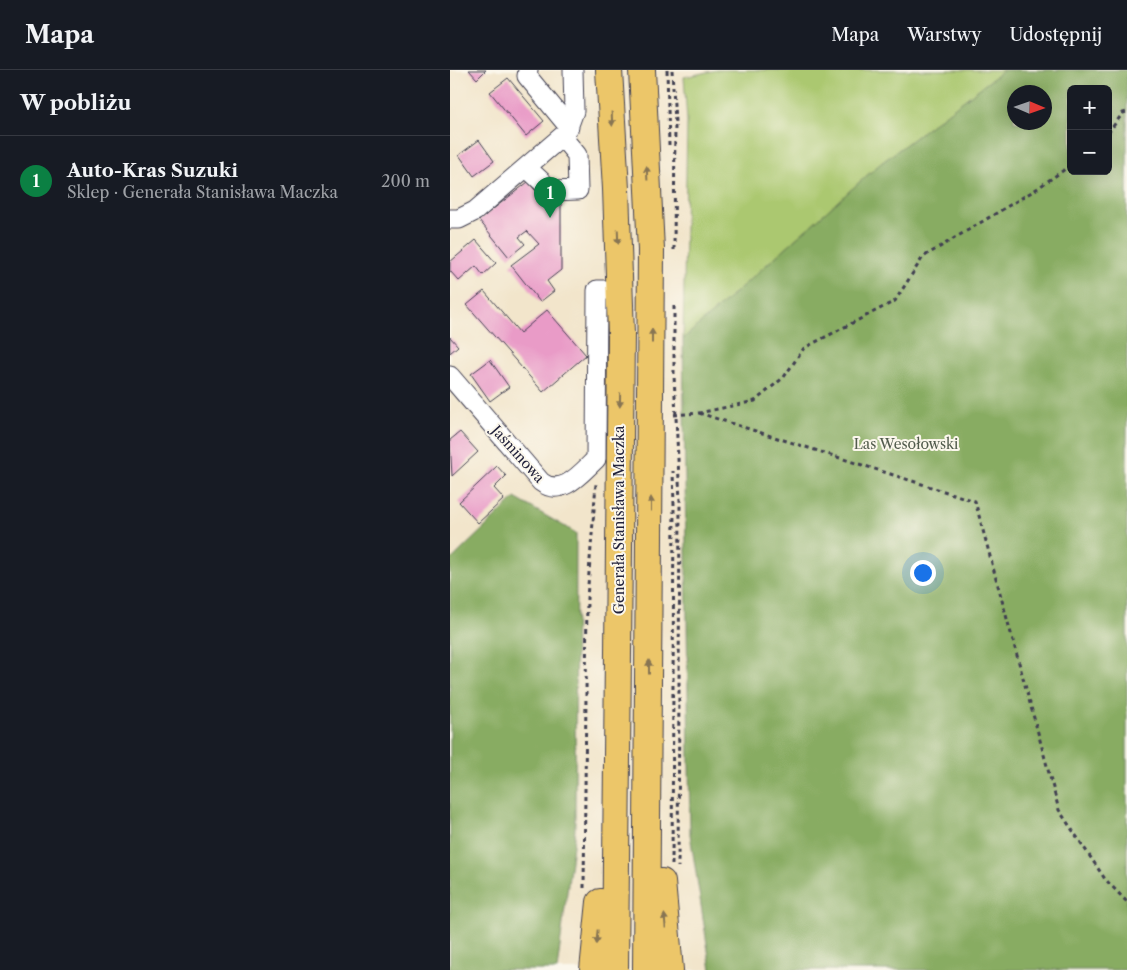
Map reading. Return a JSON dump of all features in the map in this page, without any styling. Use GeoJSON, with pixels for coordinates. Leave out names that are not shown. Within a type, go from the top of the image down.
{"type":"FeatureCollection","features":[{"type":"Feature","properties":{"kind":"highway","name":"Generała Stanisława Maczka"},"geometry":{"type":"LineString","coordinates":[[609,70],[620,290],[615,970]]}},
{"type":"Feature","properties":{"kind":"highway"},"geometry":{"type":"LineString","coordinates":[[642,70],[651,250],[663,416],[649,715],[646,970]]}},
{"type":"Feature","properties":{"kind":"highway"},"geometry":{"type":"LineString","coordinates":[[593,970],[604,856],[603,779],[616,715]]}},
{"type":"Feature","properties":{"kind":"highway"},"geometry":{"type":"LineString","coordinates":[[649,715],[662,793],[662,875],[670,970]]}},
{"type":"Feature","properties":{"kind":"street"},"geometry":{"type":"LineString","coordinates":[[526,168],[552,191],[578,190],[577,154],[565,132],[528,76],[528,70]]}},
{"type":"Feature","properties":{"kind":"street"},"geometry":{"type":"LineString","coordinates":[[450,219],[459,219],[475,211],[565,132],[575,102],[573,70]]}},
{"type":"Feature","properties":{"kind":"street"},"geometry":{"type":"LineString","coordinates":[[596,459],[598,290],[620,290]]}},
{"type":"Feature","properties":{"kind":"street","name":"Jaśminowa"},"geometry":{"type":"LineString","coordinates":[[450,376],[535,476],[546,486],[561,487],[568,484],[596,459]]}},
{"type":"Feature","properties":{"kind":"path"},"geometry":{"type":"LineString","coordinates":[[672,70],[676,122],[674,257]]}},
{"type":"Feature","properties":{"kind":"path"},"geometry":{"type":"LineString","coordinates":[[1110,130],[1123,112],[1127,112]]}},
{"type":"Feature","properties":{"kind":"path"},"geometry":{"type":"LineString","coordinates":[[663,416],[699,413],[755,401],[784,377],[804,348],[895,301],[923,257],[1035,190],[1067,167]]}},
{"type":"Feature","properties":{"kind":"path"},"geometry":{"type":"LineString","coordinates":[[674,296],[663,416],[680,501],[678,873]]}},
{"type":"Feature","properties":{"kind":"path"},"geometry":{"type":"LineString","coordinates":[[699,413],[975,501],[1059,810],[1105,879],[1127,902]]}},
{"type":"Feature","properties":{"kind":"path"},"geometry":{"type":"LineString","coordinates":[[584,893],[587,598],[596,459]]}},
{"type":"Feature","properties":{"kind":"green space"},"geometry":{"type":"Polygon","coordinates":[[[717,70],[1004,70],[880,164],[683,339],[687,121],[684,77],[717,70]]]}},
{"type":"Feature","properties":{"kind":"green space","name":"Las Wesołowski"},"geometry":{"type":"Polygon","coordinates":[[[1004,70],[1127,70],[1127,970],[711,970],[690,834],[683,339],[880,164],[1004,70]]]}},
{"type":"Feature","properties":{"kind":"green space"},"geometry":{"type":"Polygon","coordinates":[[[515,498],[576,533],[575,830],[557,970],[450,970],[450,561],[515,498]]]}},
{"type":"Feature","properties":{"kind":"building"},"geometry":{"type":"Polygon","coordinates":[[[469,70],[486,70],[477,79],[469,70]]]}},
{"type":"Feature","properties":{"kind":"building"},"geometry":{"type":"Polygon","coordinates":[[[508,78],[544,121],[526,136],[490,92],[508,78]]]}},
{"type":"Feature","properties":{"kind":"building"},"geometry":{"type":"Polygon","coordinates":[[[479,140],[494,161],[474,176],[459,155],[479,140]]]}},
{"type":"Feature","properties":{"kind":"building"},"geometry":{"type":"Polygon","coordinates":[[[528,182],[544,200],[561,199],[561,270],[547,281],[554,291],[540,302],[511,265],[539,244],[527,231],[519,237],[525,244],[509,257],[479,220],[528,182]]]}},
{"type":"Feature","properties":{"kind":"building"},"geometry":{"type":"Polygon","coordinates":[[[476,240],[496,263],[483,275],[476,266],[459,281],[450,271],[450,262],[476,240]]]}},
{"type":"Feature","properties":{"kind":"building"},"geometry":{"type":"Polygon","coordinates":[[[484,291],[520,333],[547,310],[586,355],[543,392],[467,305],[484,291]]]}},
{"type":"Feature","properties":{"kind":"building"},"geometry":{"type":"Polygon","coordinates":[[[450,337],[458,346],[450,353],[450,337]]]}},
{"type":"Feature","properties":{"kind":"building"},"geometry":{"type":"Polygon","coordinates":[[[490,360],[509,387],[490,401],[471,374],[490,360]]]}},
{"type":"Feature","properties":{"kind":"building"},"geometry":{"type":"Polygon","coordinates":[[[460,432],[478,452],[452,476],[450,440],[460,432]]]}},
{"type":"Feature","properties":{"kind":"building"},"geometry":{"type":"Polygon","coordinates":[[[497,466],[506,476],[494,488],[504,499],[478,523],[459,502],[497,466]]]}},
{"type":"Feature","properties":{"kind":"place","name":"Auto-Kras Suzuki"},"geometry":{"type":"Point","coordinates":[550,218]}}]}
